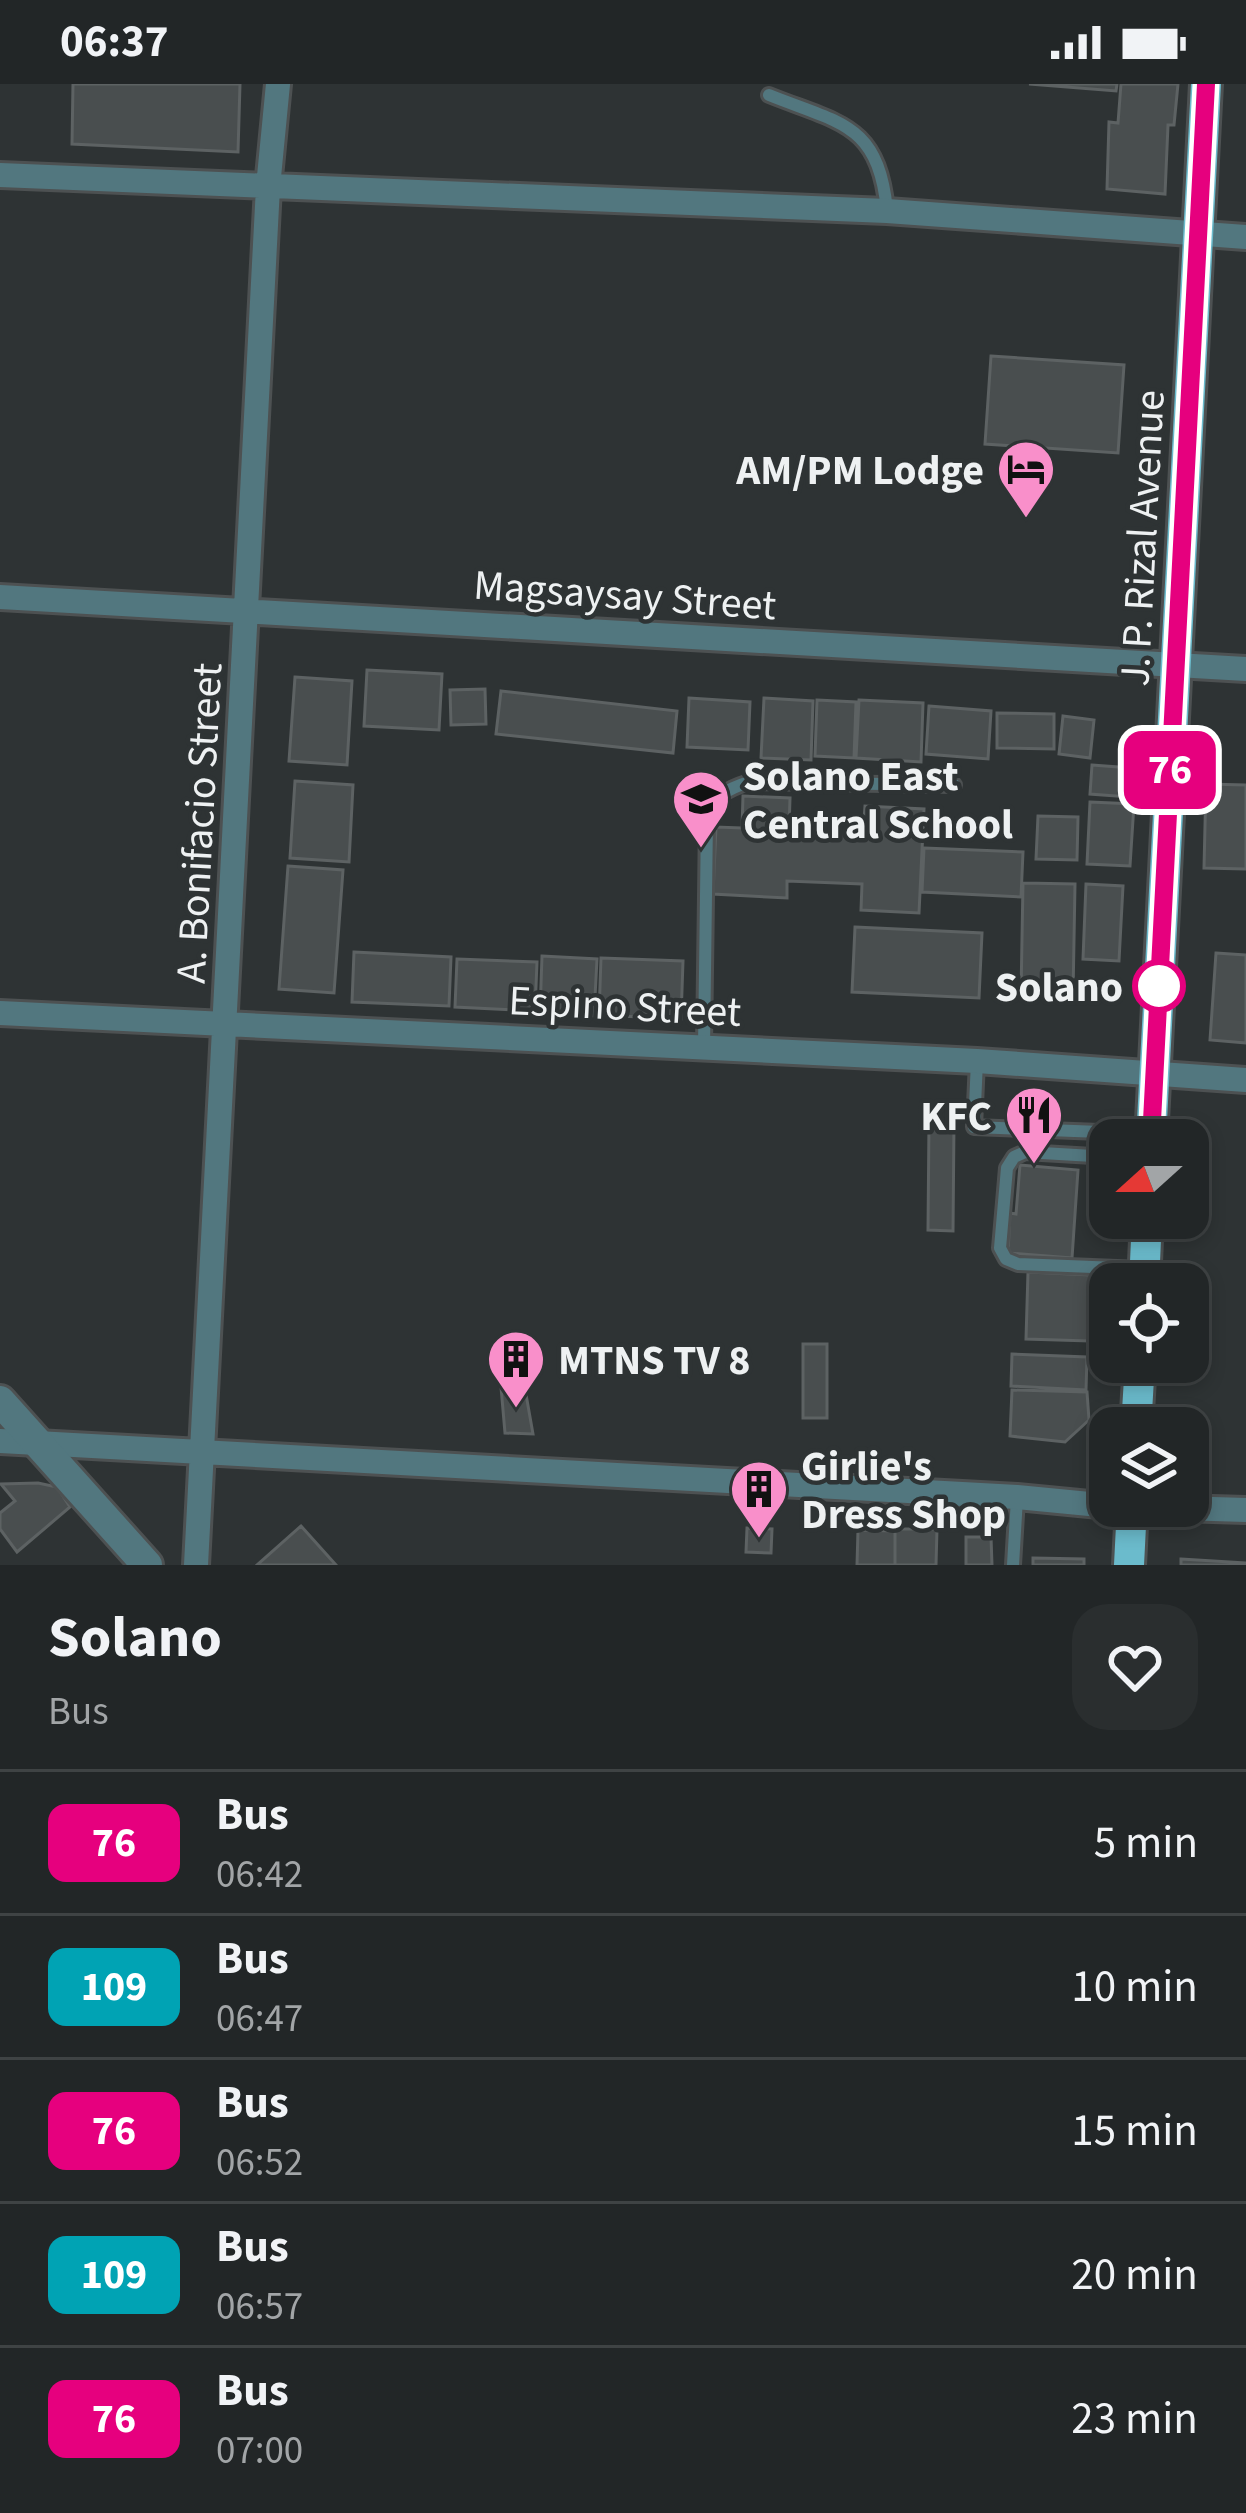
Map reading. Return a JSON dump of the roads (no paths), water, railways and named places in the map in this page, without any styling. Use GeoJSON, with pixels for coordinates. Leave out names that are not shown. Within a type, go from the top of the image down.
{"type":"FeatureCollection","features":[{"type":"Feature","properties":{"kind":"main road","name":"J. P. Rizal Avenue"},"geometry":{"type":"LineString","coordinates":[[1153,1119],[1206,84]]}},
{"type":"Feature","properties":{"kind":"main road"},"geometry":{"type":"LineString","coordinates":[[1124,1527],[1129,1565]]}},
{"type":"Feature","properties":{"kind":"street","name":"A. Bonifacio Street"},"geometry":{"type":"LineString","coordinates":[[196,1565],[268,187],[278,84]]}},
{"type":"Feature","properties":{"kind":"street"},"geometry":{"type":"LineString","coordinates":[[0,175],[887,211],[1246,237]]}},
{"type":"Feature","properties":{"kind":"street","name":"Magsaysay Street"},"geometry":{"type":"LineString","coordinates":[[0,597],[1246,669]]}},
{"type":"Feature","properties":{"kind":"street","name":"Espino Street"},"geometry":{"type":"LineString","coordinates":[[0,1013],[977,1061],[1246,1080]]}},
{"type":"Feature","properties":{"kind":"street"},"geometry":{"type":"LineString","coordinates":[[0,1401],[147,1565]]}},
{"type":"Feature","properties":{"kind":"street"},"geometry":{"type":"LineString","coordinates":[[0,1441],[1089,1504]]}},
{"type":"Feature","properties":{"kind":"street"},"geometry":{"type":"LineString","coordinates":[[1209,1509],[1246,1510]]}},
{"type":"Feature","properties":{"kind":"lane"},"geometry":{"type":"LineString","coordinates":[[769,95],[847,127],[864,139],[878,158],[887,211]]}},
{"type":"Feature","properties":{"kind":"lane"},"geometry":{"type":"LineString","coordinates":[[704,1047],[707,820],[711,805],[722,793],[749,782],[954,785]]}},
{"type":"Feature","properties":{"kind":"lane"},"geometry":{"type":"LineString","coordinates":[[977,1061],[974,1127],[1089,1133]]}},
{"type":"Feature","properties":{"kind":"lane"},"geometry":{"type":"LineString","coordinates":[[1089,1156],[1025,1152],[1014,1157],[1006,1168],[1000,1249],[1006,1259],[1018,1264],[1089,1271]]}},
{"type":"Feature","properties":{"kind":"lane"},"geometry":{"type":"LineString","coordinates":[[1013,1565],[1017,1497]]}},
{"type":"Feature","properties":{"kind":"place","name":"AM/PM Lodge"},"geometry":{"type":"Point","coordinates":[1026,520]}},
{"type":"Feature","properties":{"kind":"place","name":"Solano East Central School"},"geometry":{"type":"Point","coordinates":[701,850]}},
{"type":"Feature","properties":{"kind":"place","name":"Solano"},"geometry":{"type":"Point","coordinates":[1159,986]}},
{"type":"Feature","properties":{"kind":"place","name":"KFC"},"geometry":{"type":"Point","coordinates":[1034,1166]}},
{"type":"Feature","properties":{"kind":"place","name":"MTNS TV 8"},"geometry":{"type":"Point","coordinates":[516,1410]}},
{"type":"Feature","properties":{"kind":"place","name":"Girlie's Dress Shop"},"geometry":{"type":"Point","coordinates":[759,1540]}}]}
